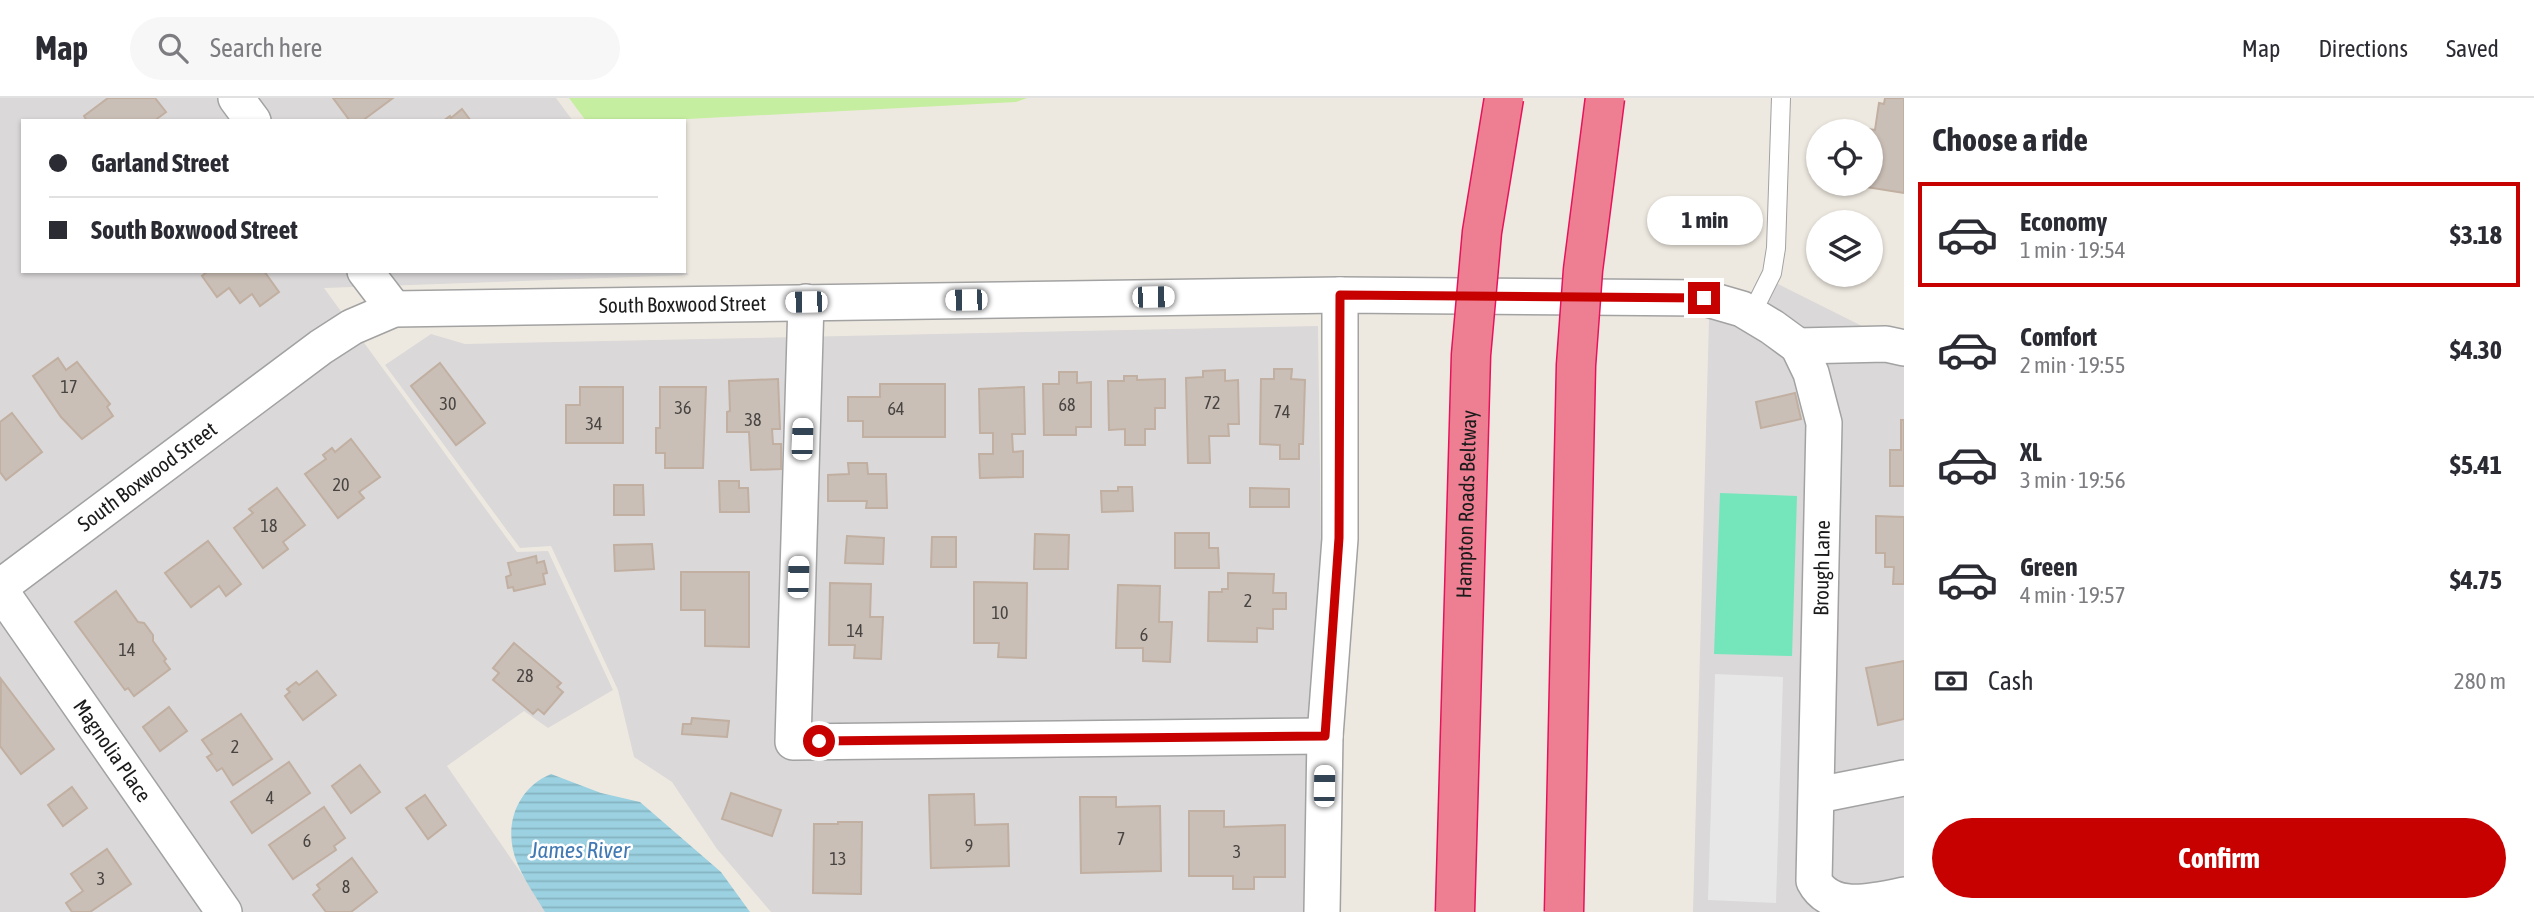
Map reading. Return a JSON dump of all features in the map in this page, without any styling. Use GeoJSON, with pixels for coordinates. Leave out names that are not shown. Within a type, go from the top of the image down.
{"type":"FeatureCollection","features":[{"type":"Feature","properties":{"kind":"highway","name":"Hampton Roads Beltway"},"geometry":{"type":"LineString","coordinates":[[1455,912],[1471,355],[1482,232],[1504,98]]}},
{"type":"Feature","properties":{"kind":"highway"},"geometry":{"type":"LineString","coordinates":[[1564,912],[1576,365],[1583,270],[1605,98]]}},
{"type":"Feature","properties":{"kind":"street"},"geometry":{"type":"LineString","coordinates":[[236,98],[252,119]]}},
{"type":"Feature","properties":{"kind":"street"},"geometry":{"type":"LineString","coordinates":[[367,273],[394,309]]}},
{"type":"Feature","properties":{"kind":"street"},"geometry":{"type":"LineString","coordinates":[[1322,912],[1325,736],[1339,538],[1340,295]]}},
{"type":"Feature","properties":{"kind":"street","name":"South Boxwood Street"},"geometry":{"type":"LineString","coordinates":[[0,588],[321,347],[352,327],[394,309],[1340,295],[1704,298],[1742,309],[1798,346]]}},
{"type":"Feature","properties":{"kind":"street"},"geometry":{"type":"LineString","coordinates":[[806,302],[793,742],[1325,736]]}},
{"type":"Feature","properties":{"kind":"street"},"geometry":{"type":"LineString","coordinates":[[1798,346],[1886,344],[1904,348]]}},
{"type":"Feature","properties":{"kind":"street","name":"Brough Lane"},"geometry":{"type":"LineString","coordinates":[[1798,346],[1811,373],[1824,423],[1818,795],[1814,881],[1819,894],[1839,905],[1854,906],[1904,895]]}},
{"type":"Feature","properties":{"kind":"street","name":"Magnolia Place"},"geometry":{"type":"LineString","coordinates":[[0,588],[224,912]]}},
{"type":"Feature","properties":{"kind":"street"},"geometry":{"type":"LineString","coordinates":[[1818,795],[1904,778]]}},
{"type":"Feature","properties":{"kind":"lane"},"geometry":{"type":"LineString","coordinates":[[1751,315],[1772,273],[1776,248],[1781,98]]}},
{"type":"Feature","properties":{"kind":"shaded area"},"geometry":{"type":"Polygon","coordinates":[[[0,98],[556,98],[572,119],[21,119],[21,273],[686,272],[689,275],[324,288],[517,552],[548,551],[613,690],[548,728],[524,711],[447,766],[548,912],[0,912],[0,98]]]}},
{"type":"Feature","properties":{"kind":"shaded area"},"geometry":{"type":"Polygon","coordinates":[[[1768,279],[1904,347],[1904,912],[1693,912],[1709,319],[1765,314],[1768,279]]]}},
{"type":"Feature","properties":{"kind":"shaded area"},"geometry":{"type":"Polygon","coordinates":[[[1318,326],[1326,912],[771,912],[717,849],[672,782],[634,757],[618,690],[551,546],[520,548],[385,365],[431,334],[465,344],[1318,326]]]}},
{"type":"Feature","properties":{"kind":"shaded area"},"geometry":{"type":"Polygon","coordinates":[[[1715,674],[1783,677],[1776,903],[1708,900],[1715,674]]]}},
{"type":"Feature","properties":{"kind":"green space"},"geometry":{"type":"Polygon","coordinates":[[[569,98],[1027,98],[1016,102],[686,119],[585,119],[569,98]]]}},
{"type":"Feature","properties":{"kind":"green space"},"geometry":{"type":"Polygon","coordinates":[[[1720,493],[1797,496],[1792,656],[1714,654],[1720,493]]]}},
{"type":"Feature","properties":{"kind":"water","name":"James River"},"geometry":{"type":"Polygon","coordinates":[[[551,774],[601,793],[640,802],[721,872],[750,912],[545,912],[518,865],[511,838],[515,812],[521,800],[528,789],[551,774]]]}},
{"type":"Feature","properties":{"kind":"building"},"geometry":{"type":"Polygon","coordinates":[[[108,98],[155,98],[166,112],[157,119],[86,119],[84,116],[108,98]]]}},
{"type":"Feature","properties":{"kind":"building"},"geometry":{"type":"Polygon","coordinates":[[[333,98],[393,98],[365,119],[349,119],[333,98]]]}},
{"type":"Feature","properties":{"kind":"building"},"geometry":{"type":"Polygon","coordinates":[[[1885,98],[1904,98],[1904,193],[1883,190],[1883,119],[1877,119],[1879,103],[1884,104],[1885,98]]]}},
{"type":"Feature","properties":{"kind":"building"},"geometry":{"type":"Polygon","coordinates":[[[462,109],[470,119],[446,119],[450,116],[451,118],[462,109]]]}},
{"type":"Feature","properties":{"kind":"building"},"geometry":{"type":"Polygon","coordinates":[[[206,273],[265,273],[279,292],[260,306],[252,294],[240,303],[229,288],[217,297],[202,276],[206,273]]]}},
{"type":"Feature","properties":{"kind":"building"},"geometry":{"type":"Polygon","coordinates":[[[58,358],[66,370],[77,362],[110,404],[107,407],[113,416],[82,439],[61,417],[33,376],[58,358]]]}},
{"type":"Feature","properties":{"kind":"building"},"geometry":{"type":"Polygon","coordinates":[[[440,363],[485,423],[456,445],[411,386],[440,363]]]}},
{"type":"Feature","properties":{"kind":"building"},"geometry":{"type":"Polygon","coordinates":[[[1274,369],[1292,369],[1291,379],[1305,380],[1303,444],[1299,444],[1299,459],[1280,459],[1280,445],[1260,444],[1261,379],[1274,379],[1274,369]]]}},
{"type":"Feature","properties":{"kind":"building"},"geometry":{"type":"Polygon","coordinates":[[[1225,370],[1225,381],[1238,380],[1239,424],[1228,424],[1229,436],[1209,436],[1210,463],[1188,463],[1186,378],[1203,377],[1203,371],[1225,370]]]}},
{"type":"Feature","properties":{"kind":"building"},"geometry":{"type":"Polygon","coordinates":[[[1059,372],[1077,372],[1077,383],[1091,382],[1091,427],[1076,427],[1076,435],[1044,435],[1043,384],[1059,384],[1059,372]]]}},
{"type":"Feature","properties":{"kind":"building"},"geometry":{"type":"Polygon","coordinates":[[[1124,376],[1137,376],[1137,380],[1165,379],[1165,408],[1155,408],[1155,429],[1145,429],[1145,445],[1125,445],[1125,429],[1109,430],[1108,381],[1124,381],[1124,376]]]}},
{"type":"Feature","properties":{"kind":"building"},"geometry":{"type":"Polygon","coordinates":[[[778,379],[780,429],[772,429],[773,444],[781,444],[781,469],[751,470],[749,432],[727,432],[727,412],[730,411],[729,381],[778,379]]]}},
{"type":"Feature","properties":{"kind":"building"},"geometry":{"type":"Polygon","coordinates":[[[880,384],[945,384],[945,437],[863,437],[863,421],[848,421],[848,397],[880,397],[880,384]]]}},
{"type":"Feature","properties":{"kind":"building"},"geometry":{"type":"Polygon","coordinates":[[[580,387],[623,387],[623,443],[566,443],[566,405],[580,405],[580,387]]]}},
{"type":"Feature","properties":{"kind":"building"},"geometry":{"type":"Polygon","coordinates":[[[660,387],[706,387],[703,468],[665,468],[665,453],[656,453],[656,428],[660,428],[660,387]]]}},
{"type":"Feature","properties":{"kind":"building"},"geometry":{"type":"Polygon","coordinates":[[[1024,387],[1025,434],[1012,434],[1013,452],[1023,451],[1023,477],[980,478],[979,454],[993,454],[993,433],[980,433],[979,389],[1024,387]]]}},
{"type":"Feature","properties":{"kind":"building"},"geometry":{"type":"Polygon","coordinates":[[[1795,393],[1801,419],[1761,428],[1756,402],[1795,393]]]}},
{"type":"Feature","properties":{"kind":"building"},"geometry":{"type":"Polygon","coordinates":[[[12,413],[42,452],[6,480],[0,472],[0,422],[12,413]]]}},
{"type":"Feature","properties":{"kind":"building"},"geometry":{"type":"Polygon","coordinates":[[[1901,420],[1904,420],[1904,486],[1890,486],[1890,450],[1901,450],[1901,420]]]}},
{"type":"Feature","properties":{"kind":"building"},"geometry":{"type":"Polygon","coordinates":[[[351,439],[380,477],[359,492],[364,498],[338,518],[305,474],[326,459],[323,455],[332,448],[335,452],[351,439]]]}},
{"type":"Feature","properties":{"kind":"building"},"geometry":{"type":"Polygon","coordinates":[[[848,463],[867,463],[868,474],[886,474],[887,508],[866,508],[867,501],[828,501],[828,475],[849,474],[848,463]]]}},
{"type":"Feature","properties":{"kind":"building"},"geometry":{"type":"Polygon","coordinates":[[[719,481],[739,481],[739,488],[748,488],[749,512],[720,512],[719,481]]]}},
{"type":"Feature","properties":{"kind":"building"},"geometry":{"type":"Polygon","coordinates":[[[614,485],[643,485],[644,515],[614,515],[614,485]]]}},
{"type":"Feature","properties":{"kind":"building"},"geometry":{"type":"Polygon","coordinates":[[[1118,487],[1132,487],[1133,511],[1102,512],[1101,491],[1118,491],[1118,487]]]}},
{"type":"Feature","properties":{"kind":"building"},"geometry":{"type":"Polygon","coordinates":[[[277,488],[305,525],[283,542],[288,549],[263,568],[234,528],[253,513],[249,509],[277,488]]]}},
{"type":"Feature","properties":{"kind":"building"},"geometry":{"type":"Polygon","coordinates":[[[1250,488],[1289,489],[1289,507],[1250,507],[1250,488]]]}},
{"type":"Feature","properties":{"kind":"building"},"geometry":{"type":"Polygon","coordinates":[[[1876,516],[1904,517],[1904,584],[1893,584],[1894,567],[1885,567],[1885,553],[1876,553],[1876,516]]]}},
{"type":"Feature","properties":{"kind":"building"},"geometry":{"type":"Polygon","coordinates":[[[1175,533],[1209,533],[1209,548],[1218,548],[1219,568],[1175,568],[1175,533]]]}},
{"type":"Feature","properties":{"kind":"building"},"geometry":{"type":"Polygon","coordinates":[[[1035,534],[1069,535],[1068,569],[1034,569],[1035,534]]]}},
{"type":"Feature","properties":{"kind":"building"},"geometry":{"type":"Polygon","coordinates":[[[847,536],[884,538],[883,564],[845,563],[847,536]]]}},
{"type":"Feature","properties":{"kind":"building"},"geometry":{"type":"Polygon","coordinates":[[[932,537],[956,537],[956,567],[931,567],[932,537]]]}},
{"type":"Feature","properties":{"kind":"building"},"geometry":{"type":"Polygon","coordinates":[[[208,541],[241,584],[226,596],[219,586],[191,607],[165,573],[208,541]]]}},
{"type":"Feature","properties":{"kind":"building"},"geometry":{"type":"Polygon","coordinates":[[[652,544],[654,569],[615,571],[614,545],[652,544]]]}},
{"type":"Feature","properties":{"kind":"building"},"geometry":{"type":"Polygon","coordinates":[[[536,556],[537,563],[544,561],[547,573],[543,574],[545,584],[514,591],[513,587],[508,588],[506,577],[511,575],[508,563],[536,556]]]}},
{"type":"Feature","properties":{"kind":"building"},"geometry":{"type":"Polygon","coordinates":[[[681,572],[749,572],[749,647],[705,646],[705,610],[681,610],[681,572]]]}},
{"type":"Feature","properties":{"kind":"building"},"geometry":{"type":"Polygon","coordinates":[[[1228,573],[1274,574],[1273,593],[1286,593],[1286,609],[1273,609],[1273,629],[1257,628],[1257,642],[1208,641],[1209,592],[1228,589],[1228,573]]]}},
{"type":"Feature","properties":{"kind":"building"},"geometry":{"type":"Polygon","coordinates":[[[974,582],[1027,583],[1026,658],[998,657],[999,643],[974,643],[974,582]]]}},
{"type":"Feature","properties":{"kind":"building"},"geometry":{"type":"Polygon","coordinates":[[[830,583],[871,584],[870,617],[883,617],[881,659],[854,658],[855,645],[829,645],[830,583]]]}},
{"type":"Feature","properties":{"kind":"building"},"geometry":{"type":"Polygon","coordinates":[[[1118,585],[1160,586],[1159,622],[1172,622],[1170,662],[1143,661],[1143,648],[1116,648],[1118,585]]]}},
{"type":"Feature","properties":{"kind":"building"},"geometry":{"type":"Polygon","coordinates":[[[116,591],[138,622],[144,623],[153,635],[153,641],[170,669],[134,696],[128,688],[125,690],[75,622],[116,591]]]}},
{"type":"Feature","properties":{"kind":"building"},"geometry":{"type":"Polygon","coordinates":[[[514,643],[561,683],[557,687],[563,692],[544,714],[538,709],[533,714],[493,680],[499,673],[493,668],[514,643]]]}},
{"type":"Feature","properties":{"kind":"building"},"geometry":{"type":"Polygon","coordinates":[[[1904,661],[1904,719],[1878,725],[1866,668],[1904,661]]]}},
{"type":"Feature","properties":{"kind":"building"},"geometry":{"type":"Polygon","coordinates":[[[317,671],[336,695],[303,720],[285,696],[290,692],[287,689],[296,682],[299,685],[317,671]]]}},
{"type":"Feature","properties":{"kind":"building"},"geometry":{"type":"Polygon","coordinates":[[[1,679],[54,749],[21,774],[0,746],[1,679]]]}},
{"type":"Feature","properties":{"kind":"building"},"geometry":{"type":"Polygon","coordinates":[[[169,707],[187,731],[160,751],[143,727],[169,707]]]}},
{"type":"Feature","properties":{"kind":"building"},"geometry":{"type":"Polygon","coordinates":[[[241,714],[272,759],[233,785],[222,768],[217,771],[207,757],[212,754],[202,740],[241,714]]]}},
{"type":"Feature","properties":{"kind":"building"},"geometry":{"type":"Polygon","coordinates":[[[692,718],[729,721],[727,737],[682,734],[683,724],[691,724],[692,718]]]}},
{"type":"Feature","properties":{"kind":"building"},"geometry":{"type":"Polygon","coordinates":[[[289,762],[310,793],[252,833],[231,802],[289,762]]]}},
{"type":"Feature","properties":{"kind":"building"},"geometry":{"type":"Polygon","coordinates":[[[360,765],[380,792],[351,813],[332,786],[360,765]]]}},
{"type":"Feature","properties":{"kind":"building"},"geometry":{"type":"Polygon","coordinates":[[[72,787],[87,808],[63,826],[48,805],[72,787]]]}},
{"type":"Feature","properties":{"kind":"building"},"geometry":{"type":"Polygon","coordinates":[[[731,793],[781,810],[772,836],[722,819],[731,793]]]}},
{"type":"Feature","properties":{"kind":"building"},"geometry":{"type":"Polygon","coordinates":[[[974,794],[975,825],[1008,824],[1009,866],[931,868],[929,795],[974,794]]]}},
{"type":"Feature","properties":{"kind":"building"},"geometry":{"type":"Polygon","coordinates":[[[425,795],[446,825],[428,839],[406,808],[425,795]]]}},
{"type":"Feature","properties":{"kind":"building"},"geometry":{"type":"Polygon","coordinates":[[[1080,797],[1116,797],[1116,807],[1160,806],[1161,871],[1081,873],[1080,797]]]}},
{"type":"Feature","properties":{"kind":"building"},"geometry":{"type":"Polygon","coordinates":[[[324,807],[345,838],[334,846],[336,850],[293,879],[269,845],[324,807]]]}},
{"type":"Feature","properties":{"kind":"building"},"geometry":{"type":"Polygon","coordinates":[[[1189,811],[1224,811],[1224,827],[1285,825],[1285,877],[1254,877],[1254,889],[1233,889],[1233,876],[1189,876],[1189,811]]]}},
{"type":"Feature","properties":{"kind":"building"},"geometry":{"type":"Polygon","coordinates":[[[862,822],[861,894],[813,893],[814,824],[862,822]]]}},
{"type":"Feature","properties":{"kind":"building"},"geometry":{"type":"Polygon","coordinates":[[[107,849],[131,884],[90,912],[72,912],[66,903],[83,891],[71,874],[107,849]]]}},
{"type":"Feature","properties":{"kind":"building"},"geometry":{"type":"Polygon","coordinates":[[[352,858],[377,892],[351,912],[326,912],[313,895],[320,889],[317,885],[352,858]]]}},
{"type":"Feature","properties":{"kind":"route"},"geometry":{"type":"LineString","coordinates":[[819,741],[1325,736],[1339,538],[1340,295],[1704,298]]}}]}
